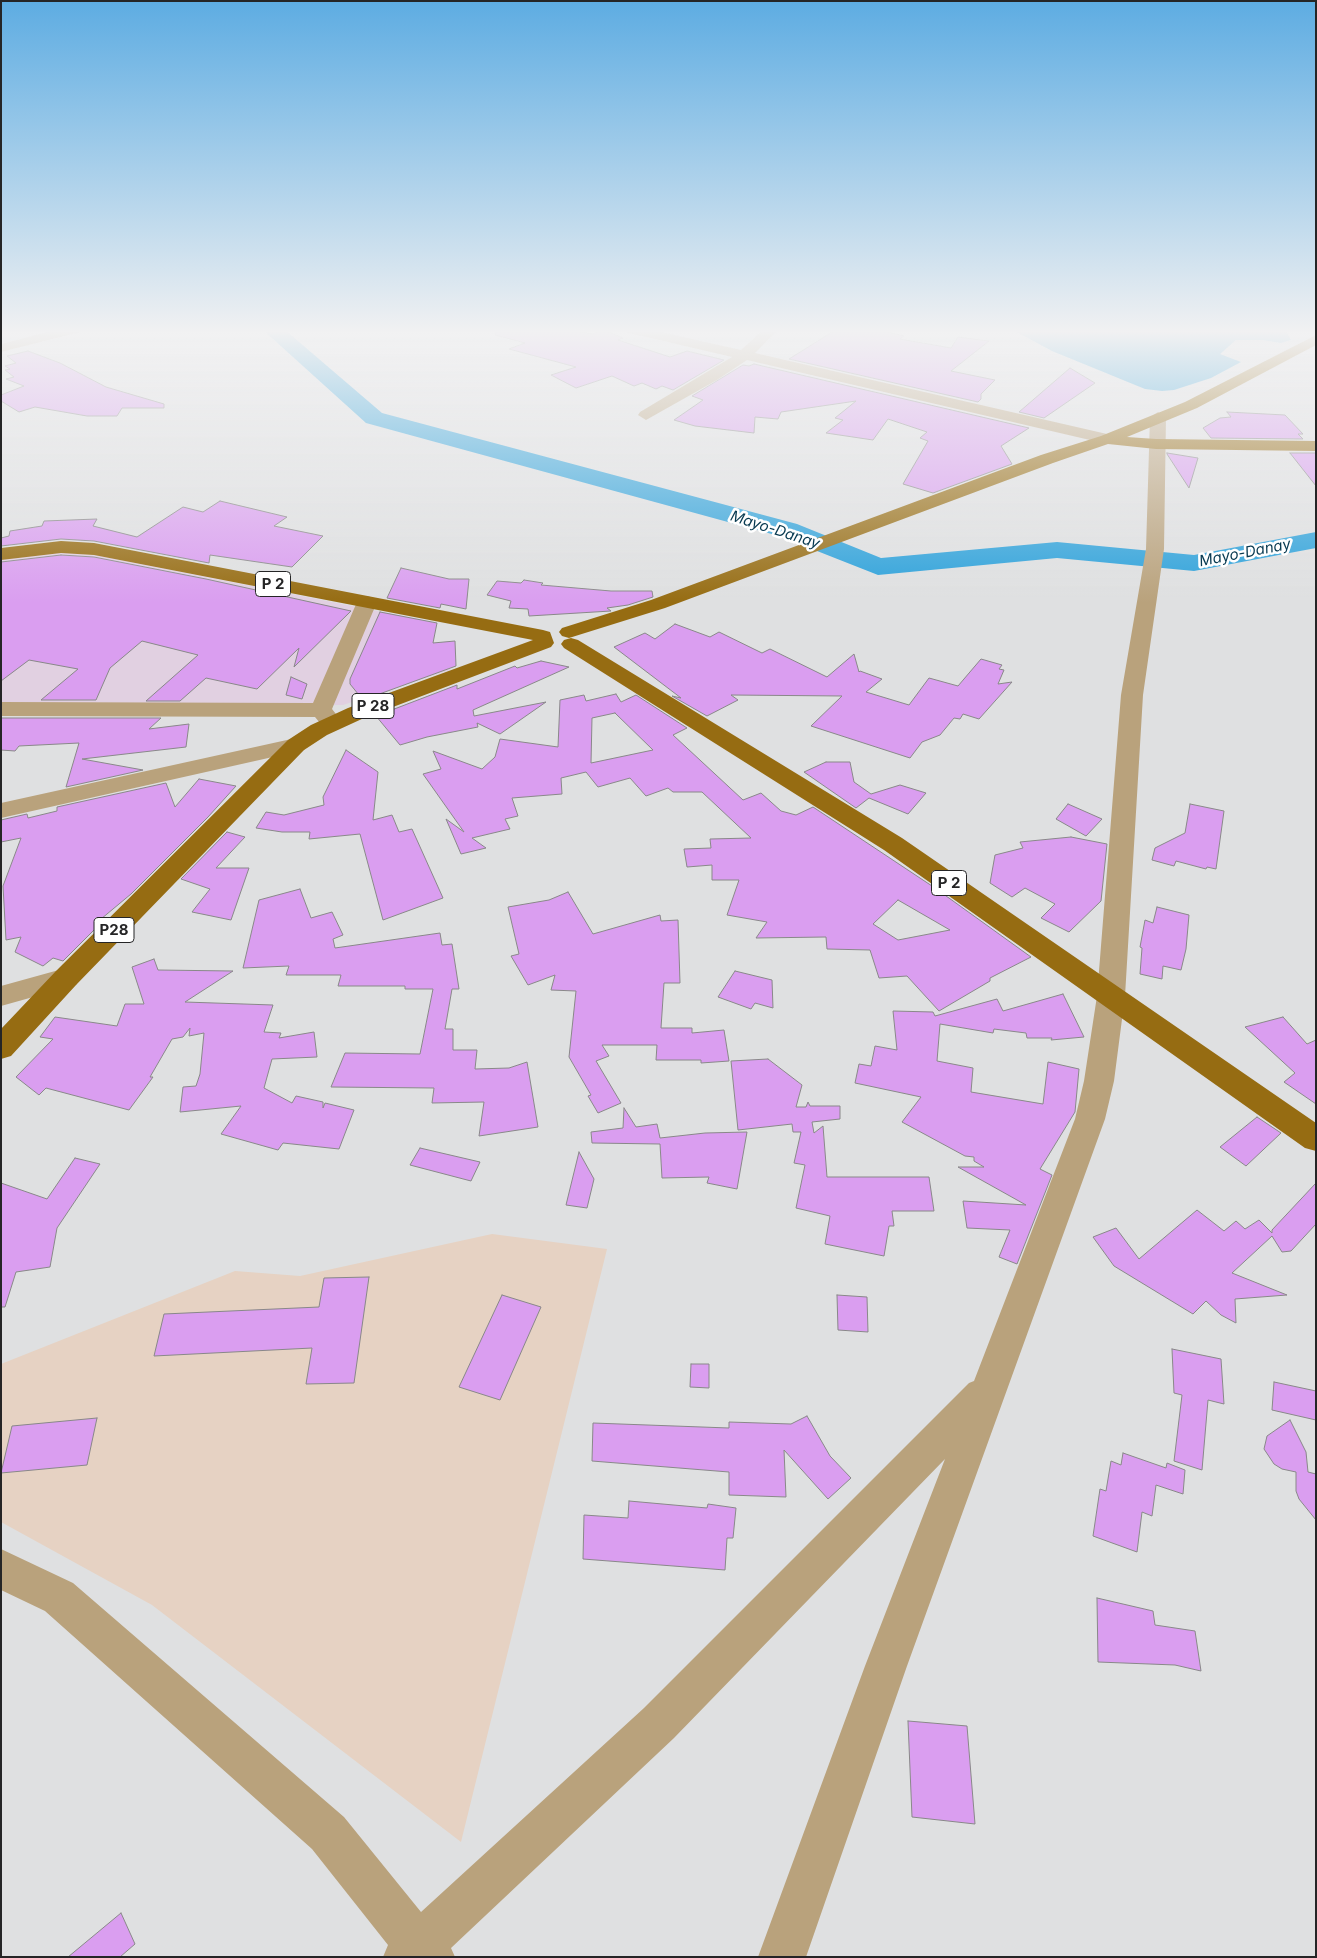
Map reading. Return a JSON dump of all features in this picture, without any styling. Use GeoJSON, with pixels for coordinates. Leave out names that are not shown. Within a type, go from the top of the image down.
{"type":"FeatureCollection","features":[{"type":"Feature","properties":{"kind":"main road"},"geometry":{"type":"LineString","coordinates":[[544,639],[554,647],[570,638],[792,553],[1047,459],[1107,439],[1150,420]]}},
{"type":"Feature","properties":{"kind":"main road"},"geometry":{"type":"LineString","coordinates":[[1107,439],[1156,444],[1316,446]]}},
{"type":"Feature","properties":{"kind":"main road","name":"P 2"},"geometry":{"type":"LineString","coordinates":[[1,554],[61,547],[79,547],[367,602],[544,639]]}},
{"type":"Feature","properties":{"kind":"main road","name":"P 2"},"geometry":{"type":"LineString","coordinates":[[570,638],[893,844],[1316,1139]]}},
{"type":"Feature","properties":{"kind":"main road","name":"P 28"},"geometry":{"type":"LineString","coordinates":[[229,814],[327,716],[397,697],[544,639]]}},
{"type":"Feature","properties":{"kind":"main road","name":"P28"},"geometry":{"type":"LineString","coordinates":[[1,1048],[66,978],[229,814]]}},
{"type":"Feature","properties":{"kind":"street"},"geometry":{"type":"LineString","coordinates":[[1027,420],[1107,439]]}},
{"type":"Feature","properties":{"kind":"street"},"geometry":{"type":"LineString","coordinates":[[782,1957],[886,1666],[1090,1119],[1099,1081],[1111,996],[1132,695],[1153,559],[1158,420]]}},
{"type":"Feature","properties":{"kind":"street"},"geometry":{"type":"LineString","coordinates":[[1,709],[327,716],[367,602]]}},
{"type":"Feature","properties":{"kind":"street"},"geometry":{"type":"LineString","coordinates":[[1,811],[296,746]]}},
{"type":"Feature","properties":{"kind":"street"},"geometry":{"type":"LineString","coordinates":[[1,996],[66,978]]}},
{"type":"Feature","properties":{"kind":"street"},"geometry":{"type":"LineString","coordinates":[[1,1569],[59,1597],[328,1833],[419,1953],[659,1723],[989,1389]]}},
{"type":"Feature","properties":{"kind":"shaded area"},"geometry":{"type":"Polygon","coordinates":[[[60,552],[101,556],[407,617],[401,660],[434,652],[450,670],[343,705],[1,706],[1,557],[60,552]]]}},
{"type":"Feature","properties":{"kind":"shaded area"},"geometry":{"type":"Polygon","coordinates":[[[492,1234],[607,1249],[461,1842],[152,1605],[1,1522],[1,1364],[235,1271],[300,1276],[492,1234]]]}},
{"type":"Feature","properties":{"kind":"building"},"geometry":{"type":"Polygon","coordinates":[[[675,420],[755,420],[754,433],[695,426],[675,420]]]}},
{"type":"Feature","properties":{"kind":"building"},"geometry":{"type":"Polygon","coordinates":[[[843,420],[887,420],[873,440],[826,433],[843,420]]]}},
{"type":"Feature","properties":{"kind":"building"},"geometry":{"type":"Polygon","coordinates":[[[892,420],[996,420],[1029,428],[1001,446],[1012,464],[933,493],[903,484],[928,441],[920,438],[927,432],[892,420]]]}},
{"type":"Feature","properties":{"kind":"building"},"geometry":{"type":"Polygon","coordinates":[[[1216,420],[1290,420],[1303,434],[1298,434],[1303,439],[1211,438],[1203,428],[1216,420]]]}},
{"type":"Feature","properties":{"kind":"building"},"geometry":{"type":"Polygon","coordinates":[[[1290,453],[1316,453],[1316,486],[1290,453]]]}},
{"type":"Feature","properties":{"kind":"building"},"geometry":{"type":"Polygon","coordinates":[[[1167,454],[1198,458],[1189,488],[1167,454]]]}},
{"type":"Feature","properties":{"kind":"building"},"geometry":{"type":"Polygon","coordinates":[[[220,501],[287,517],[274,526],[323,536],[292,567],[210,555],[209,563],[94,541],[61,539],[1,546],[1,538],[9,536],[10,531],[42,526],[44,521],[97,519],[93,526],[137,537],[183,507],[203,512],[220,501]]]}},
{"type":"Feature","properties":{"kind":"building"},"geometry":{"type":"Polygon","coordinates":[[[61,555],[94,557],[206,579],[351,611],[294,667],[299,648],[257,689],[206,678],[180,701],[146,701],[198,655],[142,641],[110,668],[96,700],[41,700],[78,669],[29,660],[1,681],[1,562],[61,555]]]}},
{"type":"Feature","properties":{"kind":"building"},"geometry":{"type":"Polygon","coordinates":[[[401,568],[449,579],[469,579],[466,609],[441,604],[440,608],[387,598],[401,568]]]}},
{"type":"Feature","properties":{"kind":"building"},"geometry":{"type":"Polygon","coordinates":[[[524,580],[543,583],[541,585],[611,591],[652,591],[653,597],[628,605],[607,608],[611,611],[529,616],[528,609],[509,608],[511,601],[487,595],[497,581],[521,583],[524,580]]]}},
{"type":"Feature","properties":{"kind":"building"},"geometry":{"type":"Polygon","coordinates":[[[380,612],[437,623],[433,643],[455,641],[456,666],[363,700],[350,684],[350,679],[380,612]]]}},
{"type":"Feature","properties":{"kind":"building"},"geometry":{"type":"Polygon","coordinates":[[[675,624],[710,637],[719,632],[762,653],[770,649],[827,677],[854,654],[859,672],[882,679],[866,692],[909,705],[929,678],[958,686],[981,659],[1002,665],[999,669],[1004,670],[998,684],[1012,682],[979,719],[963,714],[960,719],[954,718],[940,735],[922,742],[910,758],[811,726],[842,696],[731,695],[738,700],[707,716],[672,696],[681,698],[614,647],[645,633],[655,639],[675,624]]]}},
{"type":"Feature","properties":{"kind":"building"},"geometry":{"type":"Polygon","coordinates":[[[541,661],[569,667],[473,710],[474,716],[546,702],[500,734],[477,723],[478,727],[427,737],[400,745],[376,716],[457,685],[457,689],[515,666],[517,668],[541,661]]]}},
{"type":"Feature","properties":{"kind":"building"},"geometry":{"type":"Polygon","coordinates":[[[291,677],[307,684],[302,699],[286,695],[291,677]]]}},
{"type":"Feature","properties":{"kind":"building"},"geometry":{"type":"Polygon","coordinates":[[[616,694],[621,702],[636,695],[687,728],[673,735],[743,800],[761,793],[781,811],[796,815],[813,807],[935,888],[1031,957],[990,978],[990,981],[939,1011],[907,976],[879,978],[870,950],[827,949],[826,937],[756,938],[767,922],[727,915],[739,880],[712,880],[712,865],[687,867],[684,849],[711,848],[710,839],[751,838],[702,792],[673,792],[668,788],[646,796],[630,778],[598,787],[586,772],[561,778],[562,794],[512,798],[518,816],[505,819],[510,829],[472,838],[486,848],[461,854],[446,819],[464,832],[423,774],[441,769],[433,751],[482,769],[495,757],[500,739],[558,747],[560,700],[584,695],[586,701],[616,694]],[[615,713],[592,718],[591,763],[653,750],[615,713]],[[898,900],[873,924],[898,940],[950,930],[898,900]]]}},
{"type":"Feature","properties":{"kind":"building"},"geometry":{"type":"Polygon","coordinates":[[[1,718],[161,718],[149,729],[189,724],[186,747],[82,759],[143,770],[66,787],[79,743],[19,746],[15,751],[1,750],[1,718]]]}},
{"type":"Feature","properties":{"kind":"building"},"geometry":{"type":"Polygon","coordinates":[[[346,750],[378,772],[373,820],[392,815],[399,832],[412,829],[443,898],[383,920],[360,834],[309,839],[310,832],[282,832],[256,828],[266,812],[284,815],[324,805],[323,797],[346,750]]]}},
{"type":"Feature","properties":{"kind":"building"},"geometry":{"type":"Polygon","coordinates":[[[826,762],[850,762],[854,782],[871,794],[900,785],[926,793],[908,814],[869,798],[856,808],[804,772],[826,762]]]}},
{"type":"Feature","properties":{"kind":"building"},"geometry":{"type":"Polygon","coordinates":[[[199,779],[236,786],[208,817],[131,894],[101,919],[104,920],[63,961],[53,958],[43,966],[15,952],[21,937],[6,940],[3,886],[21,838],[1,842],[1,820],[27,814],[28,818],[57,811],[57,807],[166,783],[175,807],[199,779]]]}},
{"type":"Feature","properties":{"kind":"building"},"geometry":{"type":"Polygon","coordinates":[[[1068,804],[1102,819],[1086,836],[1056,819],[1068,804]]]}},
{"type":"Feature","properties":{"kind":"building"},"geometry":{"type":"Polygon","coordinates":[[[1190,804],[1224,811],[1216,869],[1207,867],[1206,869],[1176,861],[1174,866],[1152,860],[1155,848],[1185,833],[1190,804]]]}},
{"type":"Feature","properties":{"kind":"building"},"geometry":{"type":"Polygon","coordinates":[[[227,832],[245,837],[216,868],[249,868],[231,920],[192,912],[210,889],[181,879],[227,832]]]}},
{"type":"Feature","properties":{"kind":"building"},"geometry":{"type":"Polygon","coordinates":[[[1071,837],[1107,844],[1101,901],[1069,932],[1041,918],[1055,904],[1025,888],[1012,897],[990,883],[995,855],[1023,848],[1020,842],[1071,837]]]}},
{"type":"Feature","properties":{"kind":"building"},"geometry":{"type":"Polygon","coordinates":[[[300,889],[311,918],[332,912],[343,935],[333,939],[335,948],[440,933],[442,945],[452,944],[459,989],[452,989],[445,1029],[453,1029],[453,1050],[477,1050],[475,1069],[509,1068],[527,1062],[538,1127],[479,1136],[484,1102],[432,1103],[434,1088],[331,1087],[345,1053],[420,1054],[433,989],[405,989],[405,986],[338,986],[341,975],[286,975],[289,966],[243,968],[259,900],[300,889]]]}},
{"type":"Feature","properties":{"kind":"building"},"geometry":{"type":"Polygon","coordinates":[[[568,892],[593,934],[660,915],[661,921],[678,920],[680,983],[664,983],[661,1028],[692,1028],[692,1033],[724,1030],[729,1061],[701,1063],[701,1060],[656,1060],[657,1045],[602,1045],[609,1056],[596,1061],[621,1103],[598,1113],[588,1096],[591,1095],[569,1057],[576,991],[551,990],[555,975],[528,985],[511,956],[519,954],[508,907],[549,900],[568,892]]]}},
{"type":"Feature","properties":{"kind":"building"},"geometry":{"type":"Polygon","coordinates":[[[1157,907],[1189,915],[1186,949],[1181,970],[1163,966],[1162,979],[1140,974],[1142,948],[1140,947],[1145,920],[1153,923],[1157,907]]]}},
{"type":"Feature","properties":{"kind":"building"},"geometry":{"type":"Polygon","coordinates":[[[154,959],[158,970],[233,971],[185,1002],[273,1005],[264,1032],[281,1033],[279,1038],[314,1032],[317,1057],[272,1059],[264,1088],[292,1103],[296,1096],[323,1102],[323,1108],[325,1103],[354,1110],[339,1149],[283,1143],[278,1150],[221,1134],[241,1106],[180,1112],[183,1087],[196,1086],[200,1074],[204,1033],[189,1036],[190,1028],[183,1037],[172,1039],[150,1077],[153,1077],[129,1110],[46,1088],[39,1095],[16,1077],[53,1039],[40,1037],[55,1017],[117,1026],[125,1004],[144,1004],[132,967],[154,959]]]}},
{"type":"Feature","properties":{"kind":"building"},"geometry":{"type":"Polygon","coordinates":[[[735,971],[772,980],[773,1008],[755,1003],[751,1009],[718,997],[735,971]]]}},
{"type":"Feature","properties":{"kind":"building"},"geometry":{"type":"Polygon","coordinates":[[[1063,994],[1084,1037],[1051,1040],[1052,1038],[1027,1038],[1026,1033],[994,1029],[993,1033],[940,1024],[937,1061],[973,1068],[971,1092],[1043,1104],[1048,1062],[1079,1069],[1075,1112],[1040,1169],[1052,1175],[1017,1264],[999,1257],[1010,1230],[967,1228],[963,1201],[1026,1205],[958,1167],[984,1167],[974,1161],[974,1157],[965,1156],[902,1122],[921,1097],[855,1083],[859,1064],[871,1066],[875,1046],[897,1050],[893,1011],[933,1012],[935,1016],[997,999],[1003,1011],[1063,994]]]}},
{"type":"Feature","properties":{"kind":"building"},"geometry":{"type":"Polygon","coordinates":[[[1283,1017],[1307,1044],[1316,1040],[1316,1104],[1284,1082],[1295,1073],[1245,1027],[1283,1017]]]}},
{"type":"Feature","properties":{"kind":"building"},"geometry":{"type":"Polygon","coordinates":[[[768,1059],[802,1085],[796,1107],[806,1107],[808,1102],[810,1106],[840,1106],[840,1119],[812,1122],[814,1133],[823,1126],[827,1177],[929,1177],[934,1211],[892,1211],[894,1226],[889,1226],[884,1256],[825,1244],[830,1216],[796,1208],[805,1165],[794,1163],[801,1132],[793,1132],[792,1124],[738,1130],[731,1061],[768,1059]]]}},
{"type":"Feature","properties":{"kind":"building"},"geometry":{"type":"Polygon","coordinates":[[[624,1108],[636,1127],[657,1124],[660,1138],[705,1133],[747,1132],[737,1189],[707,1183],[709,1177],[662,1178],[660,1144],[592,1143],[591,1132],[623,1128],[624,1108]]]}},
{"type":"Feature","properties":{"kind":"building"},"geometry":{"type":"Polygon","coordinates":[[[1257,1117],[1281,1133],[1246,1166],[1220,1147],[1257,1117]]]}},
{"type":"Feature","properties":{"kind":"building"},"geometry":{"type":"Polygon","coordinates":[[[420,1148],[480,1162],[471,1181],[410,1165],[420,1148]]]}},
{"type":"Feature","properties":{"kind":"building"},"geometry":{"type":"Polygon","coordinates":[[[579,1152],[594,1179],[587,1208],[566,1205],[579,1152]]]}},
{"type":"Feature","properties":{"kind":"building"},"geometry":{"type":"Polygon","coordinates":[[[75,1158],[100,1164],[57,1228],[50,1267],[16,1272],[5,1307],[1,1307],[1,1183],[47,1199],[75,1158]]]}},
{"type":"Feature","properties":{"kind":"building"},"geometry":{"type":"Polygon","coordinates":[[[1316,1183],[1316,1224],[1291,1251],[1282,1252],[1272,1236],[1232,1273],[1287,1295],[1235,1299],[1236,1323],[1221,1315],[1206,1301],[1193,1314],[1114,1266],[1093,1237],[1116,1228],[1139,1259],[1197,1210],[1224,1231],[1236,1221],[1245,1229],[1259,1220],[1272,1233],[1272,1230],[1316,1183]]]}},
{"type":"Feature","properties":{"kind":"building"},"geometry":{"type":"Polygon","coordinates":[[[369,1277],[354,1383],[306,1384],[312,1348],[154,1356],[164,1314],[319,1307],[324,1278],[369,1277]]]}},
{"type":"Feature","properties":{"kind":"building"},"geometry":{"type":"Polygon","coordinates":[[[502,1295],[541,1307],[500,1400],[459,1387],[502,1295]]]}},
{"type":"Feature","properties":{"kind":"building"},"geometry":{"type":"Polygon","coordinates":[[[837,1295],[867,1297],[868,1332],[838,1330],[837,1295]]]}},
{"type":"Feature","properties":{"kind":"building"},"geometry":{"type":"Polygon","coordinates":[[[1172,1349],[1221,1359],[1224,1404],[1208,1400],[1202,1470],[1174,1461],[1182,1395],[1174,1393],[1172,1349]]]}},
{"type":"Feature","properties":{"kind":"building"},"geometry":{"type":"Polygon","coordinates":[[[691,1364],[709,1364],[709,1388],[690,1387],[691,1364]]]}},
{"type":"Feature","properties":{"kind":"building"},"geometry":{"type":"Polygon","coordinates":[[[1274,1382],[1316,1391],[1316,1420],[1272,1410],[1274,1382]]]}},
{"type":"Feature","properties":{"kind":"building"},"geometry":{"type":"Polygon","coordinates":[[[807,1416],[830,1456],[851,1478],[828,1499],[784,1450],[786,1497],[729,1495],[729,1472],[592,1461],[593,1423],[729,1428],[729,1422],[791,1424],[807,1416]]]}},
{"type":"Feature","properties":{"kind":"building"},"geometry":{"type":"Polygon","coordinates":[[[97,1418],[87,1465],[1,1473],[12,1426],[97,1418]]]}},
{"type":"Feature","properties":{"kind":"building"},"geometry":{"type":"Polygon","coordinates":[[[1290,1420],[1306,1452],[1308,1472],[1316,1474],[1316,1520],[1299,1499],[1296,1491],[1296,1472],[1282,1469],[1274,1464],[1264,1449],[1267,1436],[1290,1420]]]}},
{"type":"Feature","properties":{"kind":"building"},"geometry":{"type":"Polygon","coordinates":[[[1123,1453],[1166,1468],[1167,1463],[1185,1470],[1183,1494],[1156,1485],[1152,1516],[1142,1512],[1137,1552],[1093,1536],[1100,1489],[1106,1491],[1111,1461],[1121,1465],[1123,1453]]]}},
{"type":"Feature","properties":{"kind":"building"},"geometry":{"type":"Polygon","coordinates":[[[629,1501],[707,1508],[708,1504],[736,1508],[733,1538],[727,1538],[725,1570],[583,1559],[584,1515],[628,1518],[629,1501]]]}},
{"type":"Feature","properties":{"kind":"building"},"geometry":{"type":"Polygon","coordinates":[[[1097,1598],[1153,1611],[1155,1625],[1195,1631],[1201,1671],[1175,1665],[1098,1662],[1097,1598]]]}},
{"type":"Feature","properties":{"kind":"building"},"geometry":{"type":"Polygon","coordinates":[[[908,1721],[967,1726],[975,1824],[912,1817],[908,1721]]]}},
{"type":"Feature","properties":{"kind":"building"},"geometry":{"type":"Polygon","coordinates":[[[121,1913],[135,1944],[120,1957],[68,1957],[121,1913]]]}},
{"type":"Feature","properties":{"kind":"waterway","name":"Mayo-Danay"},"geometry":{"type":"LineString","coordinates":[[383,420],[788,530],[878,567],[1057,550],[1194,563],[1316,540]]}}]}
